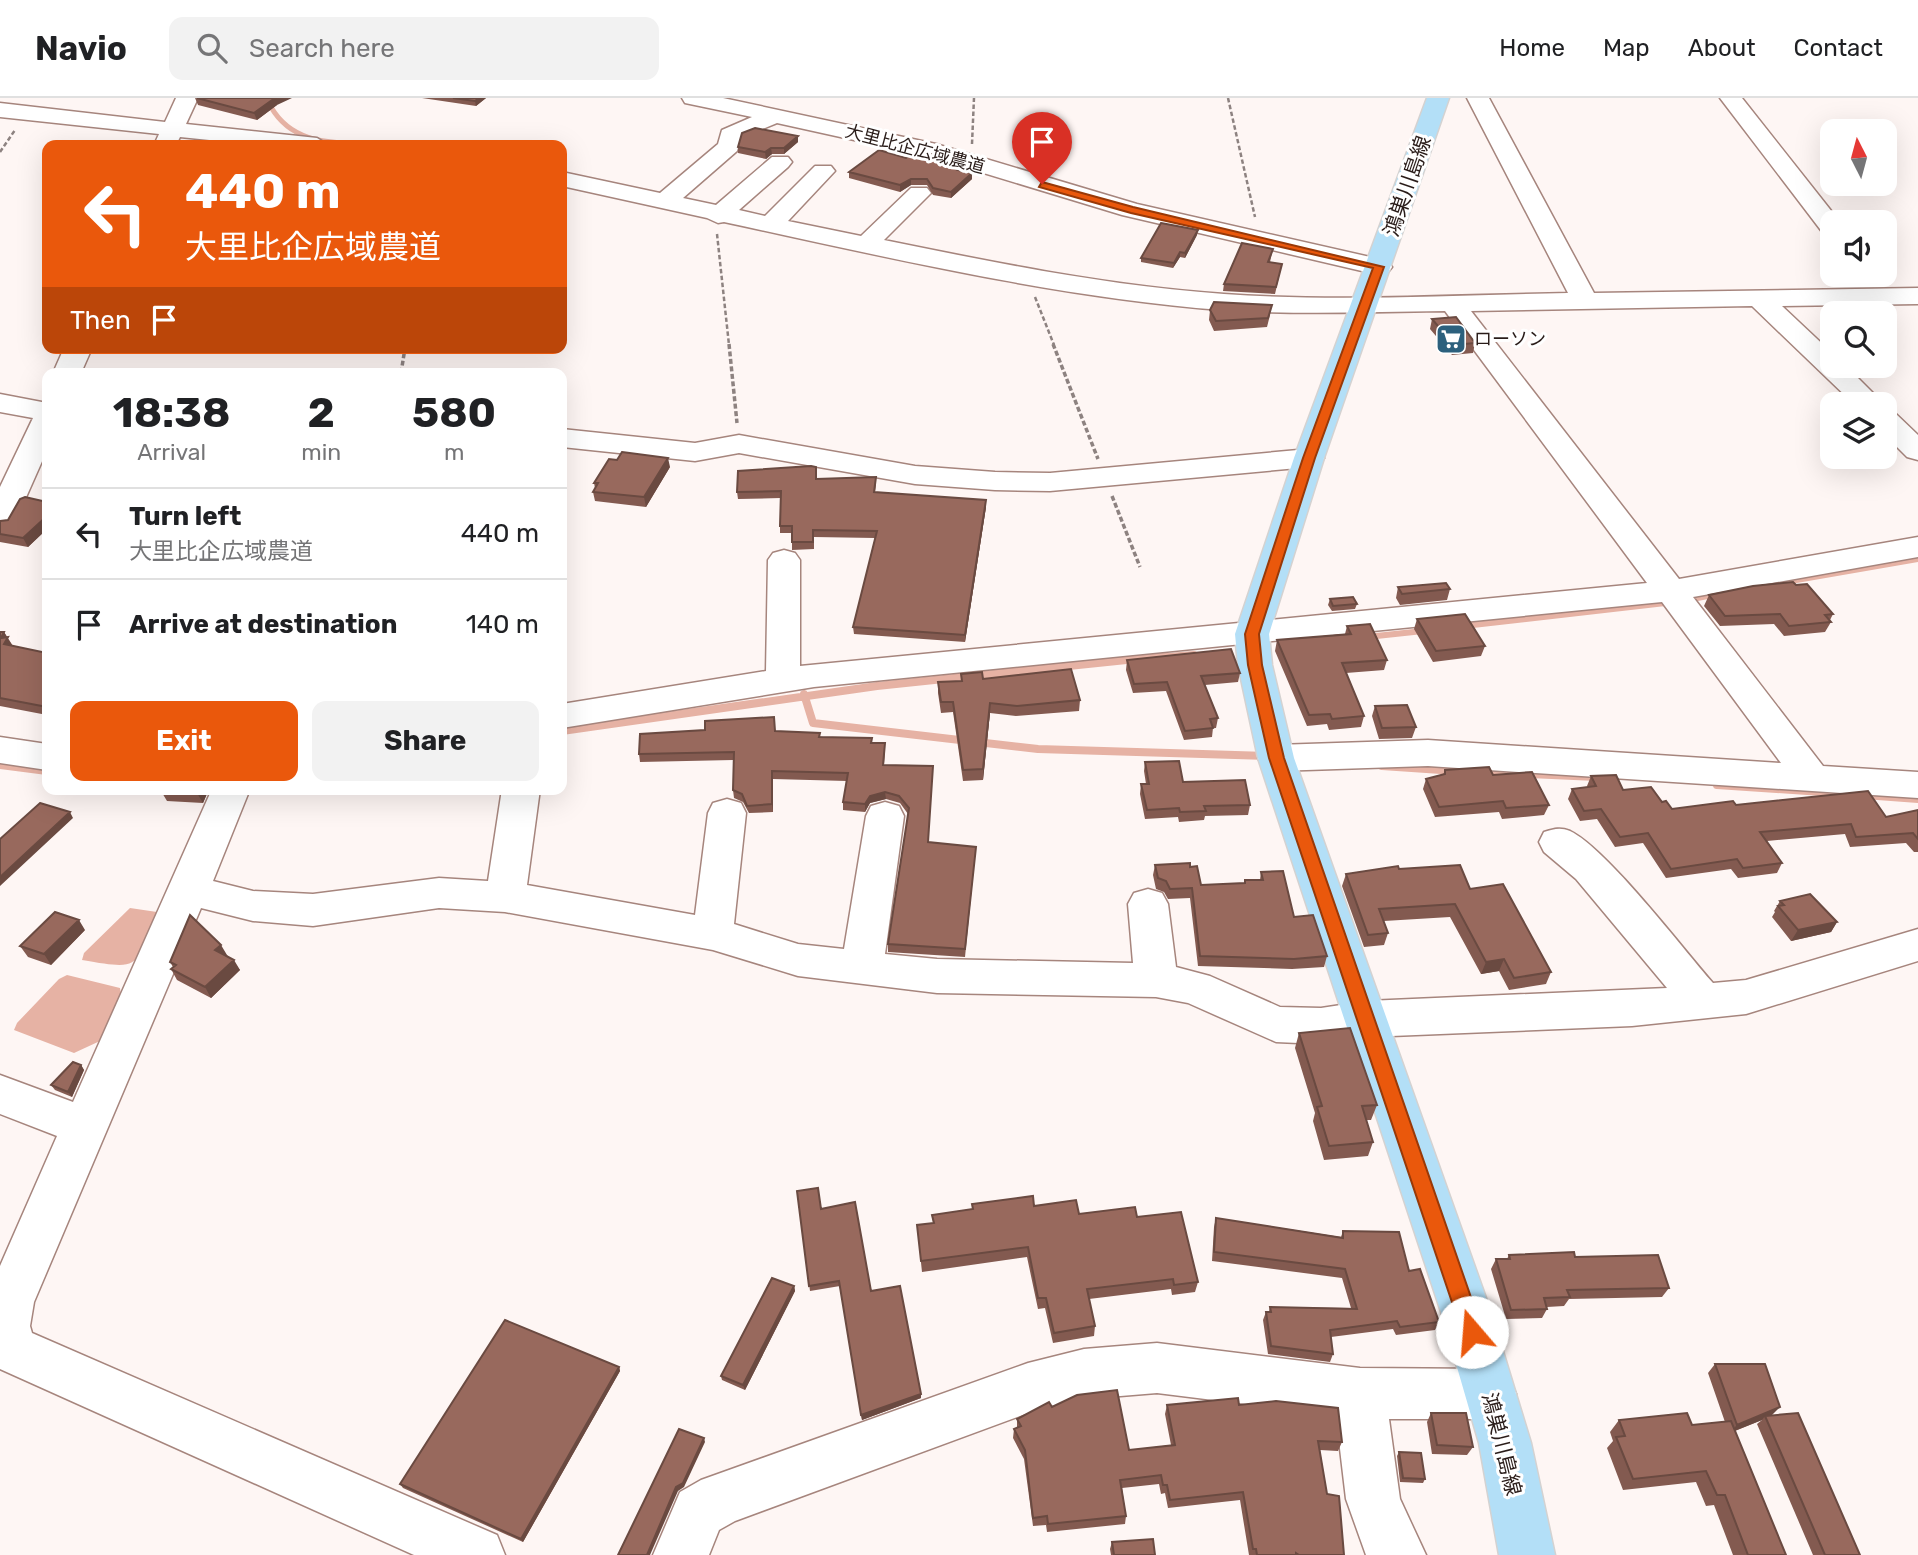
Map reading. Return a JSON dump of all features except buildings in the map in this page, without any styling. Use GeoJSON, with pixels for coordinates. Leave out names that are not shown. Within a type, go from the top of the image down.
{"type":"FeatureCollection","features":[{"type":"Feature","properties":{"kind":"main road","name":"鴻巣川島線"},"geometry":{"type":"LineString","coordinates":[[1438,98],[1309,458],[1252,634],[1255,665],[1276,758],[1466,1312],[1505,1443],[1527,1555]]}},
{"type":"Feature","properties":{"kind":"street"},"geometry":{"type":"LineString","coordinates":[[168,138],[187,98]]}},
{"type":"Feature","properties":{"kind":"street","name":"大里比企広域農道"},"geometry":{"type":"LineString","coordinates":[[694,98],[890,140],[1131,210],[1379,267]]}},
{"type":"Feature","properties":{"kind":"street"},"geometry":{"type":"LineString","coordinates":[[1478,98],[1585,301]]}},
{"type":"Feature","properties":{"kind":"street"},"geometry":{"type":"LineString","coordinates":[[1731,98],[1820,213]]}},
{"type":"Feature","properties":{"kind":"street"},"geometry":{"type":"LineString","coordinates":[[0,110],[168,138],[211,140]]}},
{"type":"Feature","properties":{"kind":"street"},"geometry":{"type":"LineString","coordinates":[[663,202],[729,146],[730,135],[774,116]]}},
{"type":"Feature","properties":{"kind":"street"},"geometry":{"type":"LineString","coordinates":[[718,216],[780,162]]}},
{"type":"Feature","properties":{"kind":"street"},"geometry":{"type":"LineString","coordinates":[[769,226],[823,171]]}},
{"type":"Feature","properties":{"kind":"street"},"geometry":{"type":"LineString","coordinates":[[567,180],[718,216],[1026,275],[1276,306],[1918,296]]}},
{"type":"Feature","properties":{"kind":"street"},"geometry":{"type":"LineString","coordinates":[[865,244],[919,193]]}},
{"type":"Feature","properties":{"kind":"street"},"geometry":{"type":"LineString","coordinates":[[1879,287],[1886,296]]}},
{"type":"Feature","properties":{"kind":"street"},"geometry":{"type":"LineString","coordinates":[[1759,299],[1857,392]]}},
{"type":"Feature","properties":{"kind":"street"},"geometry":{"type":"LineString","coordinates":[[1452,303],[1814,780]]}},
{"type":"Feature","properties":{"kind":"street"},"geometry":{"type":"LineString","coordinates":[[0,403],[42,411]]}},
{"type":"Feature","properties":{"kind":"street"},"geometry":{"type":"LineString","coordinates":[[0,520],[42,430]]}},
{"type":"Feature","properties":{"kind":"street"},"geometry":{"type":"LineString","coordinates":[[1897,431],[1918,451]]}},
{"type":"Feature","properties":{"kind":"street"},"geometry":{"type":"LineString","coordinates":[[567,439],[695,452],[740,444],[915,475],[1050,482],[1309,458]]}},
{"type":"Feature","properties":{"kind":"street"},"geometry":{"type":"LineString","coordinates":[[567,715],[783,680],[1672,591],[1918,547]]}},
{"type":"Feature","properties":{"kind":"street"},"geometry":{"type":"LineString","coordinates":[[783,680],[784,560]]}},
{"type":"Feature","properties":{"kind":"street"},"geometry":{"type":"LineString","coordinates":[[0,750],[42,756]]}},
{"type":"Feature","properties":{"kind":"street"},"geometry":{"type":"LineString","coordinates":[[1276,758],[1427,754],[1918,785]]}},
{"type":"Feature","properties":{"kind":"street"},"geometry":{"type":"LineString","coordinates":[[229,795],[9,1302],[5,1326],[12,1349],[477,1555]]}},
{"type":"Feature","properties":{"kind":"street"},"geometry":{"type":"LineString","coordinates":[[505,897],[520,795]]}},
{"type":"Feature","properties":{"kind":"street"},"geometry":{"type":"LineString","coordinates":[[713,934],[726,813]]}},
{"type":"Feature","properties":{"kind":"street"},"geometry":{"type":"LineString","coordinates":[[862,968],[885,816]]}},
{"type":"Feature","properties":{"kind":"street"},"geometry":{"type":"LineString","coordinates":[[1558,842],[1590,869],[1704,1002]]}},
{"type":"Feature","properties":{"kind":"street"},"geometry":{"type":"LineString","coordinates":[[189,890],[253,905],[313,910],[439,893],[505,897],[713,934],[798,960],[937,976],[1156,980],[1195,988],[1276,1024],[1321,1026],[1367,1019],[1632,1009],[1746,997],[1918,944]]}},
{"type":"Feature","properties":{"kind":"street"},"geometry":{"type":"LineString","coordinates":[[1148,904],[1156,980]]}},
{"type":"Feature","properties":{"kind":"street"},"geometry":{"type":"LineString","coordinates":[[0,1094],[75,1123],[82,1131]]}},
{"type":"Feature","properties":{"kind":"street"},"geometry":{"type":"LineString","coordinates":[[681,1555],[699,1511],[720,1499],[1028,1388],[1084,1374],[1157,1368],[1360,1393],[1490,1394]]}},
{"type":"Feature","properties":{"kind":"street"},"geometry":{"type":"LineString","coordinates":[[1360,1393],[1374,1502],[1384,1538],[1398,1555]]}},
{"type":"Feature","properties":{"kind":"path"},"geometry":{"type":"LineString","coordinates":[[971,162],[974,98]]}},
{"type":"Feature","properties":{"kind":"path"},"geometry":{"type":"LineString","coordinates":[[1228,98],[1260,239]]}},
{"type":"Feature","properties":{"kind":"path"},"geometry":{"type":"LineString","coordinates":[[718,216],[716,225],[740,444]]}},
{"type":"Feature","properties":{"kind":"path"},"geometry":{"type":"LineString","coordinates":[[1026,275],[1140,567]]}},
{"type":"Feature","properties":{"kind":"shaded area"},"geometry":{"type":"Polygon","coordinates":[[[130,908],[157,912],[134,961],[117,965],[82,960],[84,953],[130,908]]]}},
{"type":"Feature","properties":{"kind":"shaded area"},"geometry":{"type":"Polygon","coordinates":[[[67,975],[120,988],[121,995],[100,1041],[74,1053],[14,1030],[17,1023],[59,979],[67,975]]]}},
{"type":"Feature","properties":{"kind":"waterway"},"geometry":{"type":"LineString","coordinates":[[263,105],[271,107],[290,129],[319,140]]}},
{"type":"Feature","properties":{"kind":"waterway"},"geometry":{"type":"LineString","coordinates":[[1773,584],[1918,559]]}},
{"type":"Feature","properties":{"kind":"waterway"},"geometry":{"type":"LineString","coordinates":[[1687,600],[1718,594]]}},
{"type":"Feature","properties":{"kind":"waterway"},"geometry":{"type":"LineString","coordinates":[[1464,626],[1674,602]]}},
{"type":"Feature","properties":{"kind":"waterway"},"geometry":{"type":"LineString","coordinates":[[1367,637],[1423,631]]}},
{"type":"Feature","properties":{"kind":"waterway"},"geometry":{"type":"LineString","coordinates":[[1157,657],[1194,654]]}},
{"type":"Feature","properties":{"kind":"waterway"},"geometry":{"type":"LineString","coordinates":[[1157,657],[1165,656]]}},
{"type":"Feature","properties":{"kind":"waterway"},"geometry":{"type":"LineString","coordinates":[[805,696],[877,686],[1157,657]]}},
{"type":"Feature","properties":{"kind":"waterway"},"geometry":{"type":"LineString","coordinates":[[1142,658],[1157,657]]}},
{"type":"Feature","properties":{"kind":"waterway"},"geometry":{"type":"LineString","coordinates":[[567,730],[805,696]]}},
{"type":"Feature","properties":{"kind":"waterway"},"geometry":{"type":"LineString","coordinates":[[805,696],[813,723],[1038,749],[1268,756]]}},
{"type":"Feature","properties":{"kind":"waterway"},"geometry":{"type":"LineString","coordinates":[[0,765],[42,770]]}},
{"type":"Feature","properties":{"kind":"waterway"},"geometry":{"type":"LineString","coordinates":[[1382,766],[1456,771]]}},
{"type":"Feature","properties":{"kind":"waterway"},"geometry":{"type":"LineString","coordinates":[[1483,772],[1596,777]]}},
{"type":"Feature","properties":{"kind":"waterway"},"geometry":{"type":"LineString","coordinates":[[1717,785],[1851,794]]}},
{"type":"Feature","properties":{"kind":"waterway"},"geometry":{"type":"LineString","coordinates":[[1864,795],[1918,799]]}},
{"type":"Feature","properties":{"kind":"place","name":"ローソン"},"geometry":{"type":"Point","coordinates":[1451,339]}},
{"type":"Feature","properties":{"kind":"route"},"geometry":{"type":"LineString","coordinates":[[1042,184],[1131,210],[1379,267],[1309,458],[1252,634],[1255,665],[1276,758],[1472,1332]]}}]}
